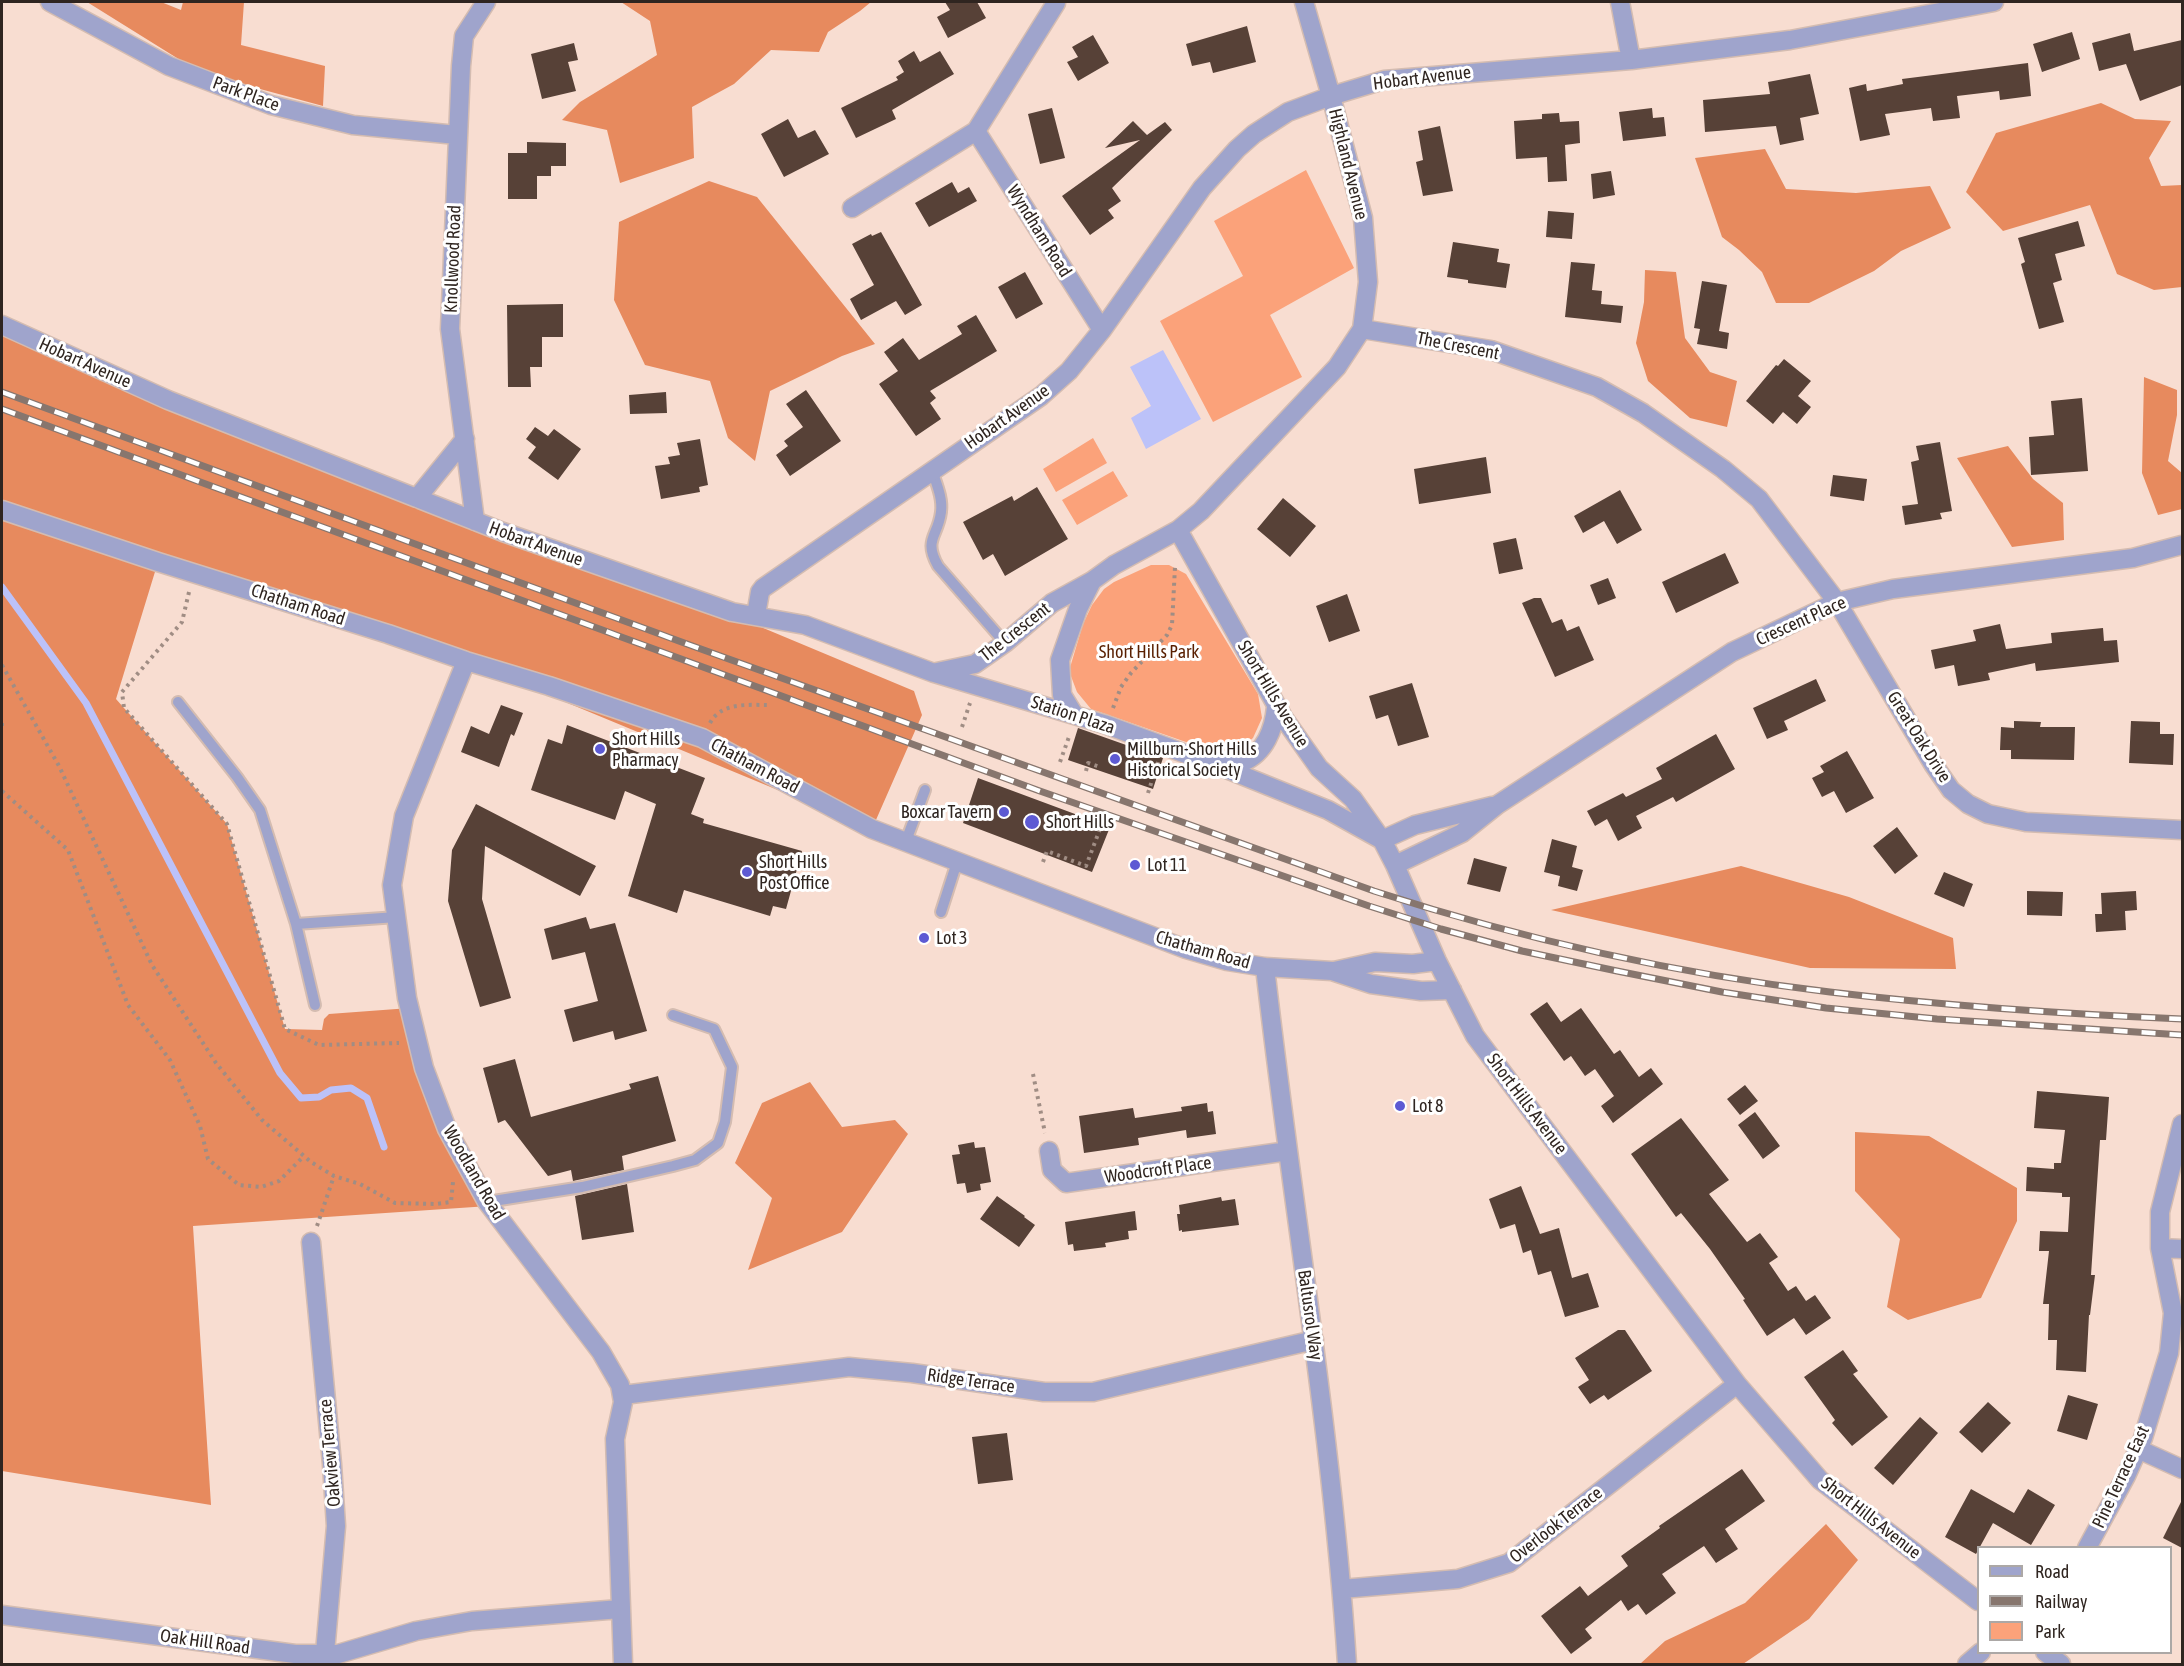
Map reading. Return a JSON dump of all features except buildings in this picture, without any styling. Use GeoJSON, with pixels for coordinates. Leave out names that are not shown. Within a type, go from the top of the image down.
{"type":"FeatureCollection","features":[{"type":"Feature","properties":{"kind":"street","name":"Park Place"},"geometry":{"type":"LineString","coordinates":[[50,2],[169,66],[271,105],[352,125],[457,135]]}},
{"type":"Feature","properties":{"kind":"street","name":"Knollwood Road"},"geometry":{"type":"LineString","coordinates":[[475,521],[450,329],[457,135],[464,36],[486,2]]}},
{"type":"Feature","properties":{"kind":"street","name":"Highland Avenue"},"geometry":{"type":"LineString","coordinates":[[1304,2],[1363,218],[1368,282],[1362,329]]}},
{"type":"Feature","properties":{"kind":"street"},"geometry":{"type":"LineString","coordinates":[[1620,2],[1631,60]]}},
{"type":"Feature","properties":{"kind":"street","name":"Hobart Avenue"},"geometry":{"type":"LineString","coordinates":[[2,325],[168,400],[475,521],[732,612],[756,615],[760,592],[763,588],[1041,396],[1069,371],[1102,330],[1202,188],[1237,149],[1254,134],[1288,112],[1384,80],[1631,60],[1790,40],[1994,2]]}},
{"type":"Feature","properties":{"kind":"street"},"geometry":{"type":"LineString","coordinates":[[852,208],[976,131],[1056,3]]}},
{"type":"Feature","properties":{"kind":"street","name":"Wyndham Road"},"geometry":{"type":"LineString","coordinates":[[976,131],[1102,330]]}},
{"type":"Feature","properties":{"kind":"street","name":"The Crescent"},"geometry":{"type":"LineString","coordinates":[[934,673],[975,664],[1005,643],[1052,603],[1092,582],[1114,565],[1178,530],[1202,511],[1337,367],[1362,329],[1491,350],[1597,387],[1643,413],[1723,469],[1759,499],[1837,602]]}},
{"type":"Feature","properties":{"kind":"street"},"geometry":{"type":"LineString","coordinates":[[417,498],[465,439]]}},
{"type":"Feature","properties":{"kind":"street","name":"Chatham Road"},"geometry":{"type":"LineString","coordinates":[[2,510],[549,686],[702,738],[872,829],[1186,949],[1227,961],[1265,967],[1332,971],[1371,984],[1421,991],[1452,990]]}},
{"type":"Feature","properties":{"kind":"street","name":"Short Hills Avenue"},"geometry":{"type":"LineString","coordinates":[[1178,530],[1276,707],[1319,768],[1353,799],[1382,840],[1437,961],[1475,1036],[1737,1384],[1820,1480],[1977,1600]]}},
{"type":"Feature","properties":{"kind":"street","name":"Crescent Place"},"geometry":{"type":"LineString","coordinates":[[1395,865],[1462,833],[1497,805],[1732,652],[1837,602],[1893,589],[2133,558],[2182,545]]}},
{"type":"Feature","properties":{"kind":"street","name":"The Crescent"},"geometry":{"type":"LineString","coordinates":[[1072,722],[1062,695],[1060,660],[1078,609],[1092,582]]}},
{"type":"Feature","properties":{"kind":"street","name":"Great Oak Drive"},"geometry":{"type":"LineString","coordinates":[[1837,602],[1934,764],[1952,790],[1968,804],[1988,814],[2026,822],[2182,830]]}},
{"type":"Feature","properties":{"kind":"street","name":"Station Plaza"},"geometry":{"type":"LineString","coordinates":[[756,615],[805,625],[1072,722],[1219,766],[1328,810],[1382,840]]}},
{"type":"Feature","properties":{"kind":"street","name":"Woodland Road"},"geometry":{"type":"LineString","coordinates":[[466,661],[404,816],[392,885],[408,998],[424,1068],[447,1129],[487,1202],[611,1365],[623,1395]]}},
{"type":"Feature","properties":{"kind":"street"},"geometry":{"type":"LineString","coordinates":[[1219,766],[1244,762],[1263,748],[1275,720],[1276,707]]}},
{"type":"Feature","properties":{"kind":"street","name":"Crescent Place"},"geometry":{"type":"LineString","coordinates":[[1382,840],[1415,825],[1497,805]]}},
{"type":"Feature","properties":{"kind":"street","name":"Chatham Road"},"geometry":{"type":"LineString","coordinates":[[1332,971],[1375,962],[1413,964],[1437,961]]}},
{"type":"Feature","properties":{"kind":"street","name":"Baltusrol Way"},"geometry":{"type":"LineString","coordinates":[[1265,967],[1314,1340],[1342,1589],[1347,1665]]}},
{"type":"Feature","properties":{"kind":"street","name":"Pine Terrace East"},"geometry":{"type":"LineString","coordinates":[[2087,1546],[2126,1476],[2138,1449],[2169,1353],[2173,1313],[2160,1248],[2160,1212],[2182,1124]]}},
{"type":"Feature","properties":{"kind":"street","name":"Woodcroft Place"},"geometry":{"type":"LineString","coordinates":[[1049,1151],[1052,1170],[1066,1183],[1288,1150]]}},
{"type":"Feature","properties":{"kind":"street","name":"Oakview Terrace"},"geometry":{"type":"LineString","coordinates":[[311,1242],[336,1526],[324,1659]]}},
{"type":"Feature","properties":{"kind":"street"},"geometry":{"type":"LineString","coordinates":[[2160,1248],[2182,1249]]}},
{"type":"Feature","properties":{"kind":"street","name":"Ridge Terrace"},"geometry":{"type":"LineString","coordinates":[[623,1395],[849,1367],[912,1373],[1044,1392],[1093,1392],[1314,1340]]}},
{"type":"Feature","properties":{"kind":"street","name":"Overlook Terrace"},"geometry":{"type":"LineString","coordinates":[[1342,1589],[1458,1579],[1509,1563],[1737,1384]]}},
{"type":"Feature","properties":{"kind":"street"},"geometry":{"type":"LineString","coordinates":[[622,1665],[615,1439],[623,1395]]}},
{"type":"Feature","properties":{"kind":"street"},"geometry":{"type":"LineString","coordinates":[[2138,1449],[2182,1469]]}},
{"type":"Feature","properties":{"kind":"street","name":"Oak Hill Road"},"geometry":{"type":"LineString","coordinates":[[2,1615],[324,1659],[416,1631],[472,1621],[620,1609]]}},
{"type":"Feature","properties":{"kind":"street"},"geometry":{"type":"LineString","coordinates":[[1967,1665],[1981,1654]]}},
{"type":"Feature","properties":{"kind":"street"},"geometry":{"type":"LineString","coordinates":[[2046,1654],[2061,1665]]}},
{"type":"Feature","properties":{"kind":"lane"},"geometry":{"type":"LineString","coordinates":[[932,470],[941,502],[941,513],[931,545],[932,554],[939,566],[1005,643]]}},
{"type":"Feature","properties":{"kind":"lane"},"geometry":{"type":"LineString","coordinates":[[178,702],[260,810],[296,924],[315,1005]]}},
{"type":"Feature","properties":{"kind":"lane"},"geometry":{"type":"LineString","coordinates":[[906,841],[925,790]]}},
{"type":"Feature","properties":{"kind":"lane"},"geometry":{"type":"LineString","coordinates":[[941,912],[957,862]]}},
{"type":"Feature","properties":{"kind":"lane"},"geometry":{"type":"LineString","coordinates":[[296,924],[397,917]]}},
{"type":"Feature","properties":{"kind":"lane"},"geometry":{"type":"LineString","coordinates":[[487,1202],[582,1187],[673,1166],[695,1160],[718,1143],[725,1122],[732,1067],[714,1029],[673,1015]]}},
{"type":"Feature","properties":{"kind":"path"},"geometry":{"type":"LineString","coordinates":[[1113,709],[1121,687],[1167,635],[1172,625],[1175,567]]}},
{"type":"Feature","properties":{"kind":"path"},"geometry":{"type":"LineString","coordinates":[[190,588],[182,622],[122,692],[124,708],[227,824],[285,1029],[319,1045],[407,1043]]}},
{"type":"Feature","properties":{"kind":"path"},"geometry":{"type":"LineString","coordinates":[[2,665],[59,766],[152,965],[216,1064],[262,1120],[304,1155],[334,1176],[360,1184],[395,1203],[451,1202],[454,1174]]}},
{"type":"Feature","properties":{"kind":"path"},"geometry":{"type":"LineString","coordinates":[[702,738],[713,717],[726,709],[738,705],[768,705]]}},
{"type":"Feature","properties":{"kind":"path"},"geometry":{"type":"LineString","coordinates":[[962,727],[968,710]]}},
{"type":"Feature","properties":{"kind":"path"},"geometry":{"type":"LineString","coordinates":[[1060,762],[1072,722]]}},
{"type":"Feature","properties":{"kind":"path"},"geometry":{"type":"LineString","coordinates":[[2,723],[2,729]]}},
{"type":"Feature","properties":{"kind":"path"},"geometry":{"type":"LineString","coordinates":[[1148,793],[1159,759]]}},
{"type":"Feature","properties":{"kind":"path"},"geometry":{"type":"LineString","coordinates":[[1086,771],[1088,763],[1100,767]]}},
{"type":"Feature","properties":{"kind":"path"},"geometry":{"type":"LineString","coordinates":[[2,791],[68,850],[128,1005],[170,1060],[200,1126],[208,1159],[239,1185],[261,1187],[279,1181],[304,1155]]}},
{"type":"Feature","properties":{"kind":"path"},"geometry":{"type":"LineString","coordinates":[[1043,862],[1047,851],[1086,866],[1100,829]]}},
{"type":"Feature","properties":{"kind":"path"},"geometry":{"type":"LineString","coordinates":[[1033,1074],[1049,1151]]}},
{"type":"Feature","properties":{"kind":"path"},"geometry":{"type":"LineString","coordinates":[[311,1242],[334,1176]]}},
{"type":"Feature","properties":{"kind":"green space"},"geometry":{"type":"Polygon","coordinates":[[[1306,170],[1354,268],[1270,315],[1302,377],[1213,422],[1160,321],[1243,276],[1214,221],[1306,170]]]}},
{"type":"Feature","properties":{"kind":"green space"},"geometry":{"type":"Polygon","coordinates":[[[1093,438],[1107,463],[1056,492],[1043,469],[1093,438]]]}},
{"type":"Feature","properties":{"kind":"green space"},"geometry":{"type":"Polygon","coordinates":[[[1113,471],[1128,496],[1077,525],[1062,500],[1113,471]]]}},
{"type":"Feature","properties":{"kind":"green space","name":"Short Hills Park"},"geometry":{"type":"Polygon","coordinates":[[[1151,565],[1169,565],[1186,574],[1258,694],[1262,718],[1253,738],[1238,750],[1224,753],[1209,750],[1091,709],[1077,692],[1069,671],[1083,624],[1092,605],[1104,589],[1114,582],[1151,565]]]}},
{"type":"Feature","properties":{"kind":"shaded area"},"geometry":{"type":"Polygon","coordinates":[[[87,2],[161,2],[181,10],[183,2],[244,2],[241,45],[325,66],[323,106],[201,73],[87,2]]]}},
{"type":"Feature","properties":{"kind":"shaded area"},"geometry":{"type":"Polygon","coordinates":[[[621,2],[871,2],[828,32],[819,52],[771,50],[734,84],[692,107],[694,158],[620,183],[607,130],[562,120],[580,102],[657,55],[650,21],[621,2]]]}},
{"type":"Feature","properties":{"kind":"shaded area"},"geometry":{"type":"Polygon","coordinates":[[[2101,103],[2135,119],[2171,121],[2149,158],[2161,186],[2182,185],[2182,287],[2154,290],[2117,274],[2090,205],[2003,231],[1966,192],[1996,133],[2101,103]]]}},
{"type":"Feature","properties":{"kind":"shaded area"},"geometry":{"type":"Polygon","coordinates":[[[1765,149],[1786,189],[1856,193],[1930,186],[1951,228],[1901,251],[1874,271],[1809,303],[1776,303],[1762,272],[1722,237],[1695,158],[1765,149]]]}},
{"type":"Feature","properties":{"kind":"shaded area"},"geometry":{"type":"Polygon","coordinates":[[[709,181],[757,197],[875,344],[842,356],[770,391],[755,461],[728,438],[710,381],[645,365],[614,300],[619,222],[709,181]]]}},
{"type":"Feature","properties":{"kind":"shaded area"},"geometry":{"type":"Polygon","coordinates":[[[1645,270],[1676,272],[1685,338],[1710,372],[1737,381],[1727,427],[1690,418],[1648,381],[1636,343],[1644,302],[1645,270]]]}},
{"type":"Feature","properties":{"kind":"shaded area"},"geometry":{"type":"Polygon","coordinates":[[[2,328],[725,612],[914,691],[922,715],[872,829],[546,694],[158,562],[116,699],[227,824],[285,1029],[322,1030],[324,1019],[329,1014],[410,1008],[424,1068],[489,1206],[193,1226],[211,1505],[2,1471],[2,328]]]}},
{"type":"Feature","properties":{"kind":"shaded area"},"geometry":{"type":"Polygon","coordinates":[[[2144,377],[2177,390],[2177,415],[2168,461],[2182,473],[2182,509],[2158,515],[2142,473],[2144,377]]]}},
{"type":"Feature","properties":{"kind":"shaded area"},"geometry":{"type":"Polygon","coordinates":[[[2008,446],[2033,479],[2063,503],[2064,540],[2012,547],[1957,458],[2008,446]]]}},
{"type":"Feature","properties":{"kind":"shaded area"},"geometry":{"type":"Polygon","coordinates":[[[1741,866],[1849,897],[1953,938],[1956,969],[1810,968],[1551,910],[1741,866]]]}},
{"type":"Feature","properties":{"kind":"shaded area"},"geometry":{"type":"Polygon","coordinates":[[[810,1082],[842,1127],[895,1120],[908,1134],[842,1232],[748,1270],[772,1198],[735,1163],[762,1103],[810,1082]]]}},
{"type":"Feature","properties":{"kind":"shaded area"},"geometry":{"type":"Polygon","coordinates":[[[1855,1132],[1929,1136],[2017,1188],[2017,1221],[1981,1298],[1908,1320],[1887,1307],[1900,1239],[1855,1191],[1855,1132]]]}},
{"type":"Feature","properties":{"kind":"shaded area"},"geometry":{"type":"Polygon","coordinates":[[[1826,1524],[1858,1560],[1809,1619],[1743,1664],[1640,1664],[1665,1641],[1745,1603],[1826,1524]]]}},
{"type":"Feature","properties":{"kind":"water"},"geometry":{"type":"Polygon","coordinates":[[[1163,350],[1201,419],[1146,449],[1131,418],[1151,406],[1130,367],[1163,350]]]}},
{"type":"Feature","properties":{"kind":"waterway"},"geometry":{"type":"LineString","coordinates":[[2,587],[86,703],[280,1073],[301,1098],[319,1097],[331,1090],[351,1088],[367,1098],[384,1147]]}},
{"type":"Feature","properties":{"kind":"railway"},"geometry":{"type":"LineString","coordinates":[[2,392],[687,644],[1374,891],[1430,908],[1600,953],[1772,984],[1962,1005],[2182,1019]]}},
{"type":"Feature","properties":{"kind":"railway"},"geometry":{"type":"LineString","coordinates":[[2,409],[1037,790],[1441,929],[1522,951],[1617,971],[1722,992],[1826,1008],[1937,1019],[2182,1035]]}},
{"type":"Feature","properties":{"kind":"place","name":"Short Hills Pharmacy"},"geometry":{"type":"Point","coordinates":[600,749]}},
{"type":"Feature","properties":{"kind":"place","name":"Millburn-Short Hills Historical Society"},"geometry":{"type":"Point","coordinates":[1115,759]}},
{"type":"Feature","properties":{"kind":"place","name":"Boxcar Tavern"},"geometry":{"type":"Point","coordinates":[1004,812]}},
{"type":"Feature","properties":{"kind":"place","name":"Short Hills"},"geometry":{"type":"Point","coordinates":[1032,822]}},
{"type":"Feature","properties":{"kind":"place","name":"Lot 11"},"geometry":{"type":"Point","coordinates":[1135,865]}},
{"type":"Feature","properties":{"kind":"place","name":"Short Hills Post Office"},"geometry":{"type":"Point","coordinates":[747,872]}},
{"type":"Feature","properties":{"kind":"place","name":"Lot 3"},"geometry":{"type":"Point","coordinates":[924,938]}},
{"type":"Feature","properties":{"kind":"place","name":"Lot 8"},"geometry":{"type":"Point","coordinates":[1400,1106]}}]}
